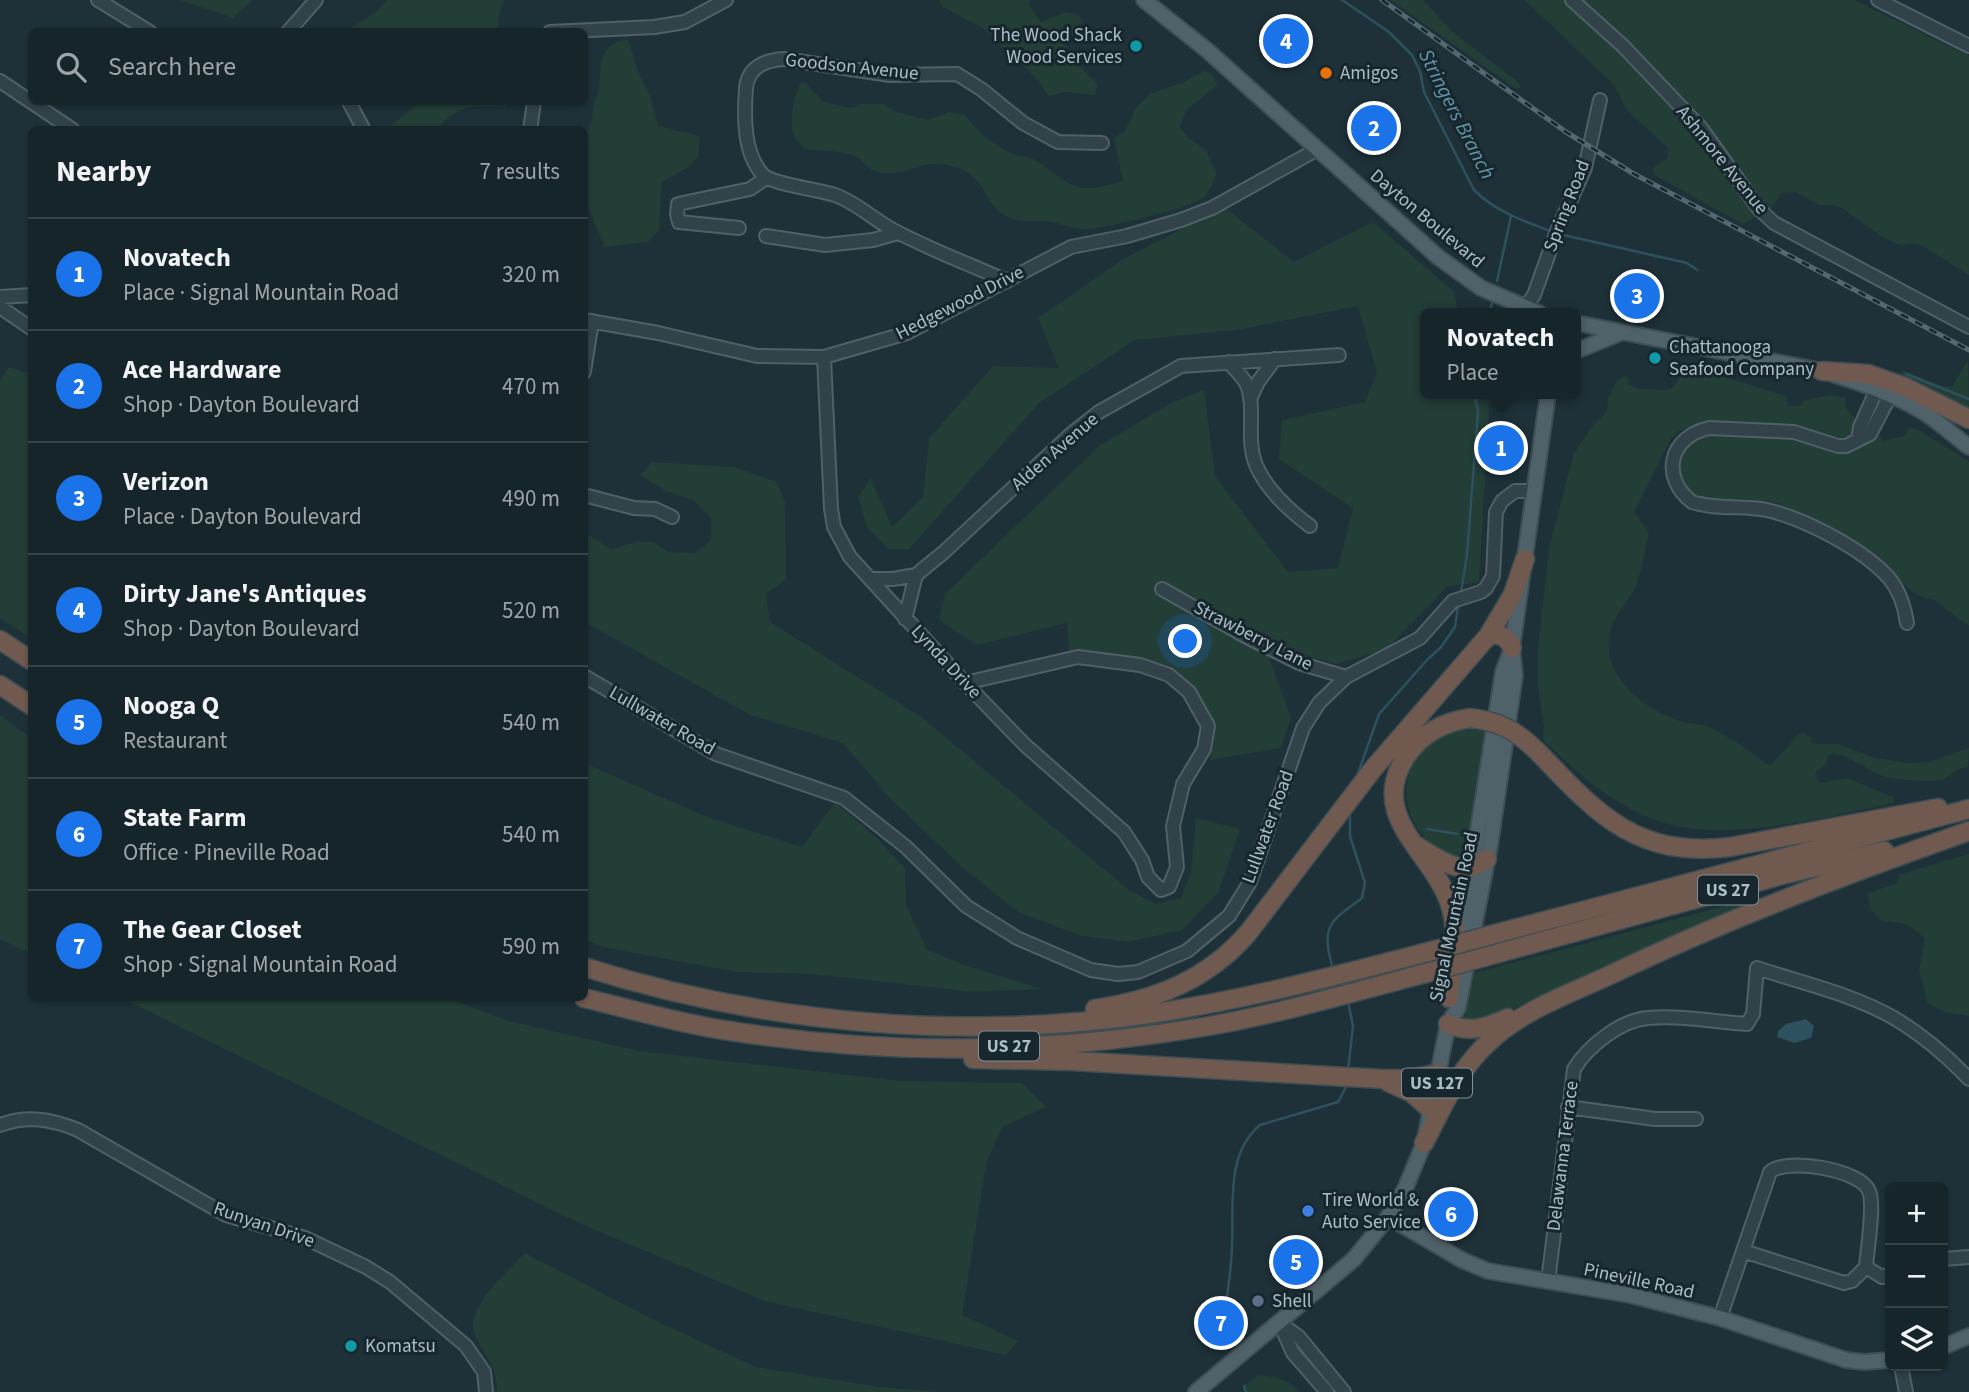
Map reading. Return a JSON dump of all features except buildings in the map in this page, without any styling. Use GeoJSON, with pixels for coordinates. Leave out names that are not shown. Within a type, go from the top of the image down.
{"type":"FeatureCollection","features":[{"type":"Feature","properties":{"kind":"highway"},"geometry":{"type":"LineString","coordinates":[[1822,371],[1868,374],[1905,387],[1969,419]]}},
{"type":"Feature","properties":{"kind":"highway"},"geometry":{"type":"LineString","coordinates":[[1037,1024],[1058,1014],[1112,1007],[1156,995],[1203,973],[1231,953],[1373,769],[1488,636],[1513,594],[1525,559]]}},
{"type":"Feature","properties":{"kind":"highway"},"geometry":{"type":"LineString","coordinates":[[1488,636],[1504,636],[1512,648]]}},
{"type":"Feature","properties":{"kind":"highway"},"geometry":{"type":"LineString","coordinates":[[0,640],[28,658]]}},
{"type":"Feature","properties":{"kind":"highway"},"geometry":{"type":"LineString","coordinates":[[0,685],[28,703]]}},
{"type":"Feature","properties":{"kind":"highway"},"geometry":{"type":"LineString","coordinates":[[1449,998],[1454,927],[1452,910],[1439,883],[1411,842],[1397,812],[1395,786],[1398,772],[1409,751],[1423,737],[1444,724],[1470,718],[1501,724],[1517,732],[1587,803],[1608,820],[1646,839],[1684,848],[1730,847],[1929,808],[1969,807]]}},
{"type":"Feature","properties":{"kind":"highway","name":"US 27"},"geometry":{"type":"LineString","coordinates":[[588,968],[701,997],[803,1014],[920,1025],[1037,1024],[1148,1014],[1292,988],[1969,807]]}},
{"type":"Feature","properties":{"kind":"highway"},"geometry":{"type":"LineString","coordinates":[[1448,1024],[1465,1029],[1485,1028],[1774,903],[1969,831]]}},
{"type":"Feature","properties":{"kind":"highway","name":"US 27"},"geometry":{"type":"LineString","coordinates":[[588,999],[722,1030],[880,1047],[943,1050],[1117,1040],[1211,1026],[1430,972],[1786,874],[1969,831]]}},
{"type":"Feature","properties":{"kind":"highway"},"geometry":{"type":"LineString","coordinates":[[1411,842],[1448,863],[1480,863]]}},
{"type":"Feature","properties":{"kind":"highway"},"geometry":{"type":"LineString","coordinates":[[1424,1143],[1459,1077],[1489,1041],[1523,1016],[1599,980]]}},
{"type":"Feature","properties":{"kind":"highway"},"geometry":{"type":"LineString","coordinates":[[943,1050],[969,1059],[1072,1061],[1381,1079],[1412,1079],[1438,1073]]}},
{"type":"Feature","properties":{"kind":"highway"},"geometry":{"type":"LineString","coordinates":[[1381,1079],[1412,1093],[1432,1110]]}},
{"type":"Feature","properties":{"kind":"main road","name":"Dayton Boulevard"},"geometry":{"type":"LineString","coordinates":[[1144,0],[1208,51],[1316,150],[1457,272],[1520,308]]}},
{"type":"Feature","properties":{"kind":"main road"},"geometry":{"type":"LineString","coordinates":[[1581,324],[1822,371],[1884,392],[1923,412],[1969,447]]}},
{"type":"Feature","properties":{"kind":"main road"},"geometry":{"type":"LineString","coordinates":[[1581,349],[1622,332]]}},
{"type":"Feature","properties":{"kind":"main road","name":"Signal Mountain Road"},"geometry":{"type":"LineString","coordinates":[[1196,1392],[1354,1259],[1388,1217],[1405,1189],[1424,1143],[1448,1024],[1458,1008],[1480,863],[1503,672],[1512,648],[1547,399]]}},
{"type":"Feature","properties":{"kind":"main road","name":"Signal Mountain Road"},"geometry":{"type":"LineString","coordinates":[[1449,998],[1480,863]]}},
{"type":"Feature","properties":{"kind":"main road","name":"US 127"},"geometry":{"type":"LineString","coordinates":[[1448,1024],[1449,998]]}},
{"type":"Feature","properties":{"kind":"main road","name":"Pineville Road"},"geometry":{"type":"LineString","coordinates":[[1388,1217],[1462,1260],[1488,1271],[1630,1295],[1720,1318],[1846,1360],[1885,1360]]}},
{"type":"Feature","properties":{"kind":"main road"},"geometry":{"type":"LineString","coordinates":[[1948,1345],[1969,1336]]}},
{"type":"Feature","properties":{"kind":"street"},"geometry":{"type":"LineString","coordinates":[[98,0],[144,28]]}},
{"type":"Feature","properties":{"kind":"street"},"geometry":{"type":"LineString","coordinates":[[292,28],[316,0]]}},
{"type":"Feature","properties":{"kind":"street"},"geometry":{"type":"LineString","coordinates":[[588,30],[653,27],[685,22],[726,0]]}},
{"type":"Feature","properties":{"kind":"street","name":"Ashmore Avenue"},"geometry":{"type":"LineString","coordinates":[[1572,0],[1623,46],[1701,128],[1759,209],[1774,223],[1969,327]]}},
{"type":"Feature","properties":{"kind":"street"},"geometry":{"type":"LineString","coordinates":[[1878,0],[1969,46]]}},
{"type":"Feature","properties":{"kind":"street","name":"Goodson Avenue"},"geometry":{"type":"LineString","coordinates":[[766,178],[755,165],[749,149],[746,126],[747,83],[750,73],[774,59],[819,62],[890,75],[957,74],[981,89],[1023,123],[1058,142],[1102,143]]}},
{"type":"Feature","properties":{"kind":"street"},"geometry":{"type":"LineString","coordinates":[[0,81],[28,100]]}},
{"type":"Feature","properties":{"kind":"street","name":"Spring Road"},"geometry":{"type":"LineString","coordinates":[[1528,308],[1585,168],[1600,100]]}},
{"type":"Feature","properties":{"kind":"street"},"geometry":{"type":"LineString","coordinates":[[36,105],[67,126]]}},
{"type":"Feature","properties":{"kind":"street"},"geometry":{"type":"LineString","coordinates":[[351,105],[362,126]]}},
{"type":"Feature","properties":{"kind":"street"},"geometry":{"type":"LineString","coordinates":[[531,126],[534,105]]}},
{"type":"Feature","properties":{"kind":"street","name":"Hedgewood Drive"},"geometry":{"type":"LineString","coordinates":[[588,321],[659,333],[757,356],[824,357],[907,333],[1007,281],[1043,259],[1071,247],[1138,233],[1212,208],[1316,150]]}},
{"type":"Feature","properties":{"kind":"street"},"geometry":{"type":"LineString","coordinates":[[739,228],[679,222],[678,204],[750,189],[766,178],[837,196],[898,233],[1007,281]]}},
{"type":"Feature","properties":{"kind":"street"},"geometry":{"type":"LineString","coordinates":[[766,236],[825,245],[873,240],[898,233]]}},
{"type":"Feature","properties":{"kind":"street"},"geometry":{"type":"LineString","coordinates":[[0,297],[28,295]]}},
{"type":"Feature","properties":{"kind":"street"},"geometry":{"type":"LineString","coordinates":[[0,307],[28,326]]}},
{"type":"Feature","properties":{"kind":"street","name":"Alden Avenue"},"geometry":{"type":"LineString","coordinates":[[916,575],[1071,434],[1100,412],[1181,366],[1339,355]]}},
{"type":"Feature","properties":{"kind":"street","name":"Lynda Drive"},"geometry":{"type":"LineString","coordinates":[[824,357],[829,488],[834,527],[850,557],[905,619],[965,683],[1026,745],[1124,832],[1155,885],[1161,890],[1169,887],[1177,867],[1172,826],[1183,784],[1204,749],[1208,726],[1189,692],[1169,675],[1140,665],[1078,657],[965,683]]}},
{"type":"Feature","properties":{"kind":"street"},"geometry":{"type":"LineString","coordinates":[[1250,399],[1258,382],[1275,359]]}},
{"type":"Feature","properties":{"kind":"street"},"geometry":{"type":"LineString","coordinates":[[1229,362],[1246,383],[1256,465],[1272,490],[1294,514],[1310,526]]}},
{"type":"Feature","properties":{"kind":"street"},"geometry":{"type":"LineString","coordinates":[[1884,392],[1870,434],[1843,447],[1794,432],[1709,428],[1695,431],[1683,439],[1675,452],[1673,478],[1679,491],[1692,502],[1765,510],[1807,522],[1834,538],[1890,579],[1901,599],[1907,623]]}},
{"type":"Feature","properties":{"kind":"street","name":"Lullwater Road"},"geometry":{"type":"LineString","coordinates":[[588,678],[716,754],[844,798],[906,847],[966,906],[1017,938],[1091,970],[1118,974],[1138,972],[1187,951],[1229,916],[1250,882],[1303,728],[1319,703],[1346,677],[1420,638],[1453,601],[1481,592],[1493,576],[1496,512],[1502,501],[1515,491],[1535,491]]}},
{"type":"Feature","properties":{"kind":"street"},"geometry":{"type":"LineString","coordinates":[[588,496],[634,508],[655,509],[672,517]]}},
{"type":"Feature","properties":{"kind":"street"},"geometry":{"type":"LineString","coordinates":[[871,579],[916,575],[905,619]]}},
{"type":"Feature","properties":{"kind":"street","name":"Strawberry Lane"},"geometry":{"type":"LineString","coordinates":[[1162,589],[1299,663],[1346,677]]}},
{"type":"Feature","properties":{"kind":"street","name":"Delawanna Terrace"},"geometry":{"type":"LineString","coordinates":[[1548,1282],[1574,1069],[1581,1057],[1597,1043],[1628,1023],[1647,1018],[1747,1024],[1753,1014],[1757,968],[1866,1004],[1894,1018],[1921,1037],[1969,1079]]}},
{"type":"Feature","properties":{"kind":"street"},"geometry":{"type":"LineString","coordinates":[[1568,1107],[1655,1119],[1696,1119]]}},
{"type":"Feature","properties":{"kind":"street","name":"Runyan Drive"},"geometry":{"type":"LineString","coordinates":[[0,1125],[26,1118],[59,1122],[78,1130],[226,1215],[305,1238],[366,1267],[390,1282],[466,1346],[484,1372],[486,1392]]}},
{"type":"Feature","properties":{"kind":"street"},"geometry":{"type":"LineString","coordinates":[[1720,1318],[1770,1172],[1775,1168],[1795,1164],[1852,1176],[1869,1190],[1866,1267],[1852,1281],[1844,1283],[1743,1251]]}},
{"type":"Feature","properties":{"kind":"street"},"geometry":{"type":"LineString","coordinates":[[1948,1259],[1969,1257]]}},
{"type":"Feature","properties":{"kind":"street"},"geometry":{"type":"LineString","coordinates":[[1866,1267],[1882,1277],[1885,1276]]}},
{"type":"Feature","properties":{"kind":"street"},"geometry":{"type":"LineString","coordinates":[[1280,1323],[1293,1353],[1327,1392]]}},
{"type":"Feature","properties":{"kind":"street"},"geometry":{"type":"LineString","coordinates":[[1280,1323],[1299,1336],[1345,1392]]}},
{"type":"Feature","properties":{"kind":"street"},"geometry":{"type":"LineString","coordinates":[[1902,1371],[1906,1392]]}},
{"type":"Feature","properties":{"kind":"green space"},"geometry":{"type":"Polygon","coordinates":[[[180,0],[252,0],[233,18],[180,0]]]}},
{"type":"Feature","properties":{"kind":"green space"},"geometry":{"type":"Polygon","coordinates":[[[387,0],[504,0],[498,28],[352,28],[387,0]]]}},
{"type":"Feature","properties":{"kind":"green space"},"geometry":{"type":"Polygon","coordinates":[[[939,0],[1030,0],[1029,5],[1041,22],[1066,12],[1079,15],[1083,21],[1065,44],[1071,58],[1098,84],[1095,95],[1066,92],[1048,96],[1040,82],[984,29],[941,6],[939,0]]]}},
{"type":"Feature","properties":{"kind":"green space"},"geometry":{"type":"Polygon","coordinates":[[[1391,0],[1423,0],[1454,33],[1521,87],[1516,89],[1391,0]]]}},
{"type":"Feature","properties":{"kind":"green space"},"geometry":{"type":"Polygon","coordinates":[[[1525,0],[1854,0],[1969,56],[1969,275],[1921,245],[1910,243],[1902,246],[1884,238],[1842,208],[1819,205],[1796,192],[1782,193],[1771,208],[1743,224],[1654,175],[1653,168],[1668,158],[1668,148],[1626,109],[1615,86],[1525,0]]]}},
{"type":"Feature","properties":{"kind":"green space"},"geometry":{"type":"Polygon","coordinates":[[[628,39],[658,125],[700,137],[698,157],[687,168],[662,182],[659,230],[648,242],[605,247],[588,207],[588,131],[599,91],[603,56],[610,46],[628,39]]]}},
{"type":"Feature","properties":{"kind":"green space"},"geometry":{"type":"Polygon","coordinates":[[[1204,71],[1211,73],[1218,85],[1186,110],[1180,127],[1188,138],[1206,150],[1217,174],[1208,192],[1195,202],[1164,212],[1091,229],[1008,217],[992,204],[978,182],[961,169],[931,164],[900,172],[879,172],[852,155],[805,149],[795,138],[793,130],[794,99],[803,81],[824,102],[851,108],[862,104],[884,104],[896,112],[928,120],[949,112],[965,115],[981,133],[1001,148],[1035,160],[1078,187],[1094,188],[1123,181],[1114,138],[1125,131],[1137,106],[1150,94],[1184,82],[1204,71]]]}},
{"type":"Feature","properties":{"kind":"green space"},"geometry":{"type":"Polygon","coordinates":[[[416,105],[506,105],[468,108],[451,115],[441,126],[391,126],[416,105]]]}},
{"type":"Feature","properties":{"kind":"green space"},"geometry":{"type":"Polygon","coordinates":[[[1224,207],[1294,262],[1373,222],[1454,292],[1457,308],[1420,308],[1420,399],[1490,399],[1479,582],[1448,586],[1385,650],[1336,664],[1264,644],[1291,718],[1281,748],[1210,760],[1213,735],[1190,701],[1143,659],[1069,657],[1067,623],[977,645],[939,620],[945,594],[1099,446],[1171,403],[1204,390],[1215,476],[1288,572],[1338,568],[1353,508],[1279,459],[1282,420],[1365,402],[1377,373],[1358,306],[1236,330],[1135,340],[1040,402],[909,549],[889,549],[867,527],[858,496],[871,478],[892,527],[923,497],[929,438],[993,366],[1059,368],[1038,318],[1125,258],[1224,207]]]}},
{"type":"Feature","properties":{"kind":"green space"},"geometry":{"type":"Polygon","coordinates":[[[1968,360],[1969,412],[1903,380],[1901,376],[1905,371],[1942,386],[1952,387],[1968,360]]]}},
{"type":"Feature","properties":{"kind":"green space"},"geometry":{"type":"Polygon","coordinates":[[[1699,363],[1712,368],[1718,375],[1786,396],[1788,406],[1801,406],[1803,401],[1830,395],[1846,398],[1845,407],[1859,423],[1851,435],[1841,438],[1806,428],[1702,423],[1679,431],[1671,439],[1634,512],[1649,532],[1636,585],[1610,633],[1610,656],[1621,681],[1642,701],[1667,716],[1714,730],[1770,766],[1802,733],[1811,737],[1816,744],[1838,744],[1875,758],[1907,763],[1930,762],[1969,748],[1968,767],[1939,780],[1889,778],[1833,753],[1828,756],[1826,765],[1816,772],[1815,776],[1820,783],[1847,778],[1893,797],[1894,803],[1774,826],[1711,830],[1681,827],[1655,820],[1624,805],[1581,775],[1543,740],[1544,726],[1538,687],[1538,647],[1549,548],[1574,453],[1594,424],[1607,411],[1608,399],[1617,381],[1624,376],[1628,377],[1628,384],[1639,389],[1666,390],[1673,387],[1685,369],[1699,363]]]}},
{"type":"Feature","properties":{"kind":"green space"},"geometry":{"type":"Polygon","coordinates":[[[8,367],[28,373],[28,636],[0,618],[0,381],[8,367]]]}},
{"type":"Feature","properties":{"kind":"green space"},"geometry":{"type":"Polygon","coordinates":[[[1910,427],[1969,462],[1969,626],[1933,599],[1926,599],[1914,593],[1886,568],[1827,526],[1798,513],[1780,510],[1780,503],[1736,498],[1735,503],[1700,497],[1684,486],[1680,478],[1679,466],[1683,449],[1700,434],[1791,436],[1835,445],[1861,442],[1880,436],[1882,441],[1904,436],[1910,427]]]}},
{"type":"Feature","properties":{"kind":"green space"},"geometry":{"type":"Polygon","coordinates":[[[652,462],[734,467],[777,482],[785,502],[786,579],[766,594],[770,622],[920,716],[1130,891],[1156,904],[1181,898],[1191,872],[1196,818],[1240,829],[1218,893],[1182,930],[1128,942],[1082,936],[1018,912],[963,868],[889,797],[843,743],[750,715],[588,624],[588,535],[611,549],[637,542],[654,542],[668,552],[695,553],[711,540],[711,518],[693,500],[666,491],[640,475],[652,462]]]}},
{"type":"Feature","properties":{"kind":"green space"},"geometry":{"type":"Polygon","coordinates":[[[0,715],[28,736],[28,953],[0,939],[0,715]]]}},
{"type":"Feature","properties":{"kind":"green space"},"geometry":{"type":"Polygon","coordinates":[[[1471,726],[1486,727],[1464,858],[1438,848],[1420,832],[1410,812],[1407,790],[1411,768],[1424,749],[1443,734],[1471,726]]]}},
{"type":"Feature","properties":{"kind":"green space"},"geometry":{"type":"Polygon","coordinates":[[[588,765],[707,817],[802,847],[835,802],[876,837],[905,868],[906,904],[927,950],[1042,989],[973,992],[812,974],[737,972],[607,948],[588,941],[588,765]]]}},
{"type":"Feature","properties":{"kind":"green space"},"geometry":{"type":"Polygon","coordinates":[[[1969,854],[1969,1016],[1949,1013],[1928,1004],[1919,970],[1925,940],[1916,930],[1906,925],[1882,921],[1871,910],[1867,894],[1896,883],[1901,874],[1969,854]]]}},
{"type":"Feature","properties":{"kind":"green space"},"geometry":{"type":"Polygon","coordinates":[[[1751,899],[1749,904],[1479,1024],[1463,1025],[1474,973],[1751,899]]]}},
{"type":"Feature","properties":{"kind":"green space"},"geometry":{"type":"Polygon","coordinates":[[[127,1001],[454,1001],[509,1021],[639,1051],[901,1081],[1022,1083],[1046,1107],[1002,1127],[986,1164],[962,1315],[1018,1341],[1006,1355],[765,1301],[581,1224],[127,1001]]]}},
{"type":"Feature","properties":{"kind":"green space"},"geometry":{"type":"Polygon","coordinates":[[[525,1253],[650,1318],[756,1367],[879,1387],[939,1392],[497,1392],[493,1368],[474,1332],[474,1318],[485,1297],[525,1253]]]}},
{"type":"Feature","properties":{"kind":"green space"},"geometry":{"type":"Polygon","coordinates":[[[1258,1375],[1286,1381],[1298,1392],[1243,1392],[1244,1386],[1258,1375]]]}},
{"type":"Feature","properties":{"kind":"water"},"geometry":{"type":"Polygon","coordinates":[[[1806,1019],[1814,1026],[1811,1038],[1794,1043],[1777,1037],[1778,1031],[1786,1024],[1806,1019]]]}},
{"type":"Feature","properties":{"kind":"waterway","name":"Stringers Branch"},"geometry":{"type":"LineString","coordinates":[[1342,0],[1389,32],[1412,55],[1420,71],[1424,92],[1474,190],[1501,210],[1553,232]]}},
{"type":"Feature","properties":{"kind":"waterway"},"geometry":{"type":"LineString","coordinates":[[1497,281],[1511,216]]}},
{"type":"Feature","properties":{"kind":"waterway"},"geometry":{"type":"LineString","coordinates":[[1559,234],[1687,263],[1697,270]]}},
{"type":"Feature","properties":{"kind":"waterway"},"geometry":{"type":"LineString","coordinates":[[1491,308],[1493,300]]}},
{"type":"Feature","properties":{"kind":"waterway"},"geometry":{"type":"LineString","coordinates":[[1906,374],[1969,399]]}},
{"type":"Feature","properties":{"kind":"waterway"},"geometry":{"type":"LineString","coordinates":[[1461,592],[1467,555],[1478,411],[1475,399]]}},
{"type":"Feature","properties":{"kind":"waterway"},"geometry":{"type":"LineString","coordinates":[[1357,776],[1379,714],[1441,647],[1455,627],[1458,606]]}},
{"type":"Feature","properties":{"kind":"waterway"},"geometry":{"type":"LineString","coordinates":[[1332,965],[1328,932],[1336,918],[1362,898],[1365,883],[1350,836],[1350,812]]}},
{"type":"Feature","properties":{"kind":"waterway"},"geometry":{"type":"LineString","coordinates":[[1427,829],[1457,834]]}},
{"type":"Feature","properties":{"kind":"waterway"},"geometry":{"type":"LineString","coordinates":[[1348,1001],[1353,1026],[1348,1070]]}},
{"type":"Feature","properties":{"kind":"waterway"},"geometry":{"type":"LineString","coordinates":[[1225,1312],[1232,1256],[1234,1182],[1241,1151],[1260,1125],[1338,1102],[1347,1085]]}},
{"type":"Feature","properties":{"kind":"waterway"},"geometry":{"type":"LineString","coordinates":[[1244,1386],[1246,1392]]}},
{"type":"Feature","properties":{"kind":"railway"},"geometry":{"type":"LineString","coordinates":[[1382,0],[1566,132],[1634,174],[1969,350]]}},
{"type":"Feature","properties":{"kind":"place","name":"Dirty Jane's Antiques"},"geometry":{"type":"Point","coordinates":[1286,41]}},
{"type":"Feature","properties":{"kind":"place","name":"The Wood Shack Wood Services"},"geometry":{"type":"Point","coordinates":[1136,46]}},
{"type":"Feature","properties":{"kind":"place","name":"Amigos"},"geometry":{"type":"Point","coordinates":[1326,73]}},
{"type":"Feature","properties":{"kind":"place","name":"Ace Hardware"},"geometry":{"type":"Point","coordinates":[1374,128]}},
{"type":"Feature","properties":{"kind":"place","name":"Verizon"},"geometry":{"type":"Point","coordinates":[1637,296]}},
{"type":"Feature","properties":{"kind":"place","name":"Chattanooga Seafood Company"},"geometry":{"type":"Point","coordinates":[1655,358]}},
{"type":"Feature","properties":{"kind":"place","name":"Novatech"},"geometry":{"type":"Point","coordinates":[1501,448]}},
{"type":"Feature","properties":{"kind":"place","name":"Tire World & Auto Service"},"geometry":{"type":"Point","coordinates":[1308,1211]}},
{"type":"Feature","properties":{"kind":"place","name":"State Farm"},"geometry":{"type":"Point","coordinates":[1451,1214]}},
{"type":"Feature","properties":{"kind":"place","name":"Nooga Q"},"geometry":{"type":"Point","coordinates":[1296,1262]}},
{"type":"Feature","properties":{"kind":"place","name":"Shell"},"geometry":{"type":"Point","coordinates":[1258,1301]}},
{"type":"Feature","properties":{"kind":"place","name":"The Gear Closet"},"geometry":{"type":"Point","coordinates":[1221,1323]}},
{"type":"Feature","properties":{"kind":"place","name":"Komatsu"},"geometry":{"type":"Point","coordinates":[351,1346]}}]}
